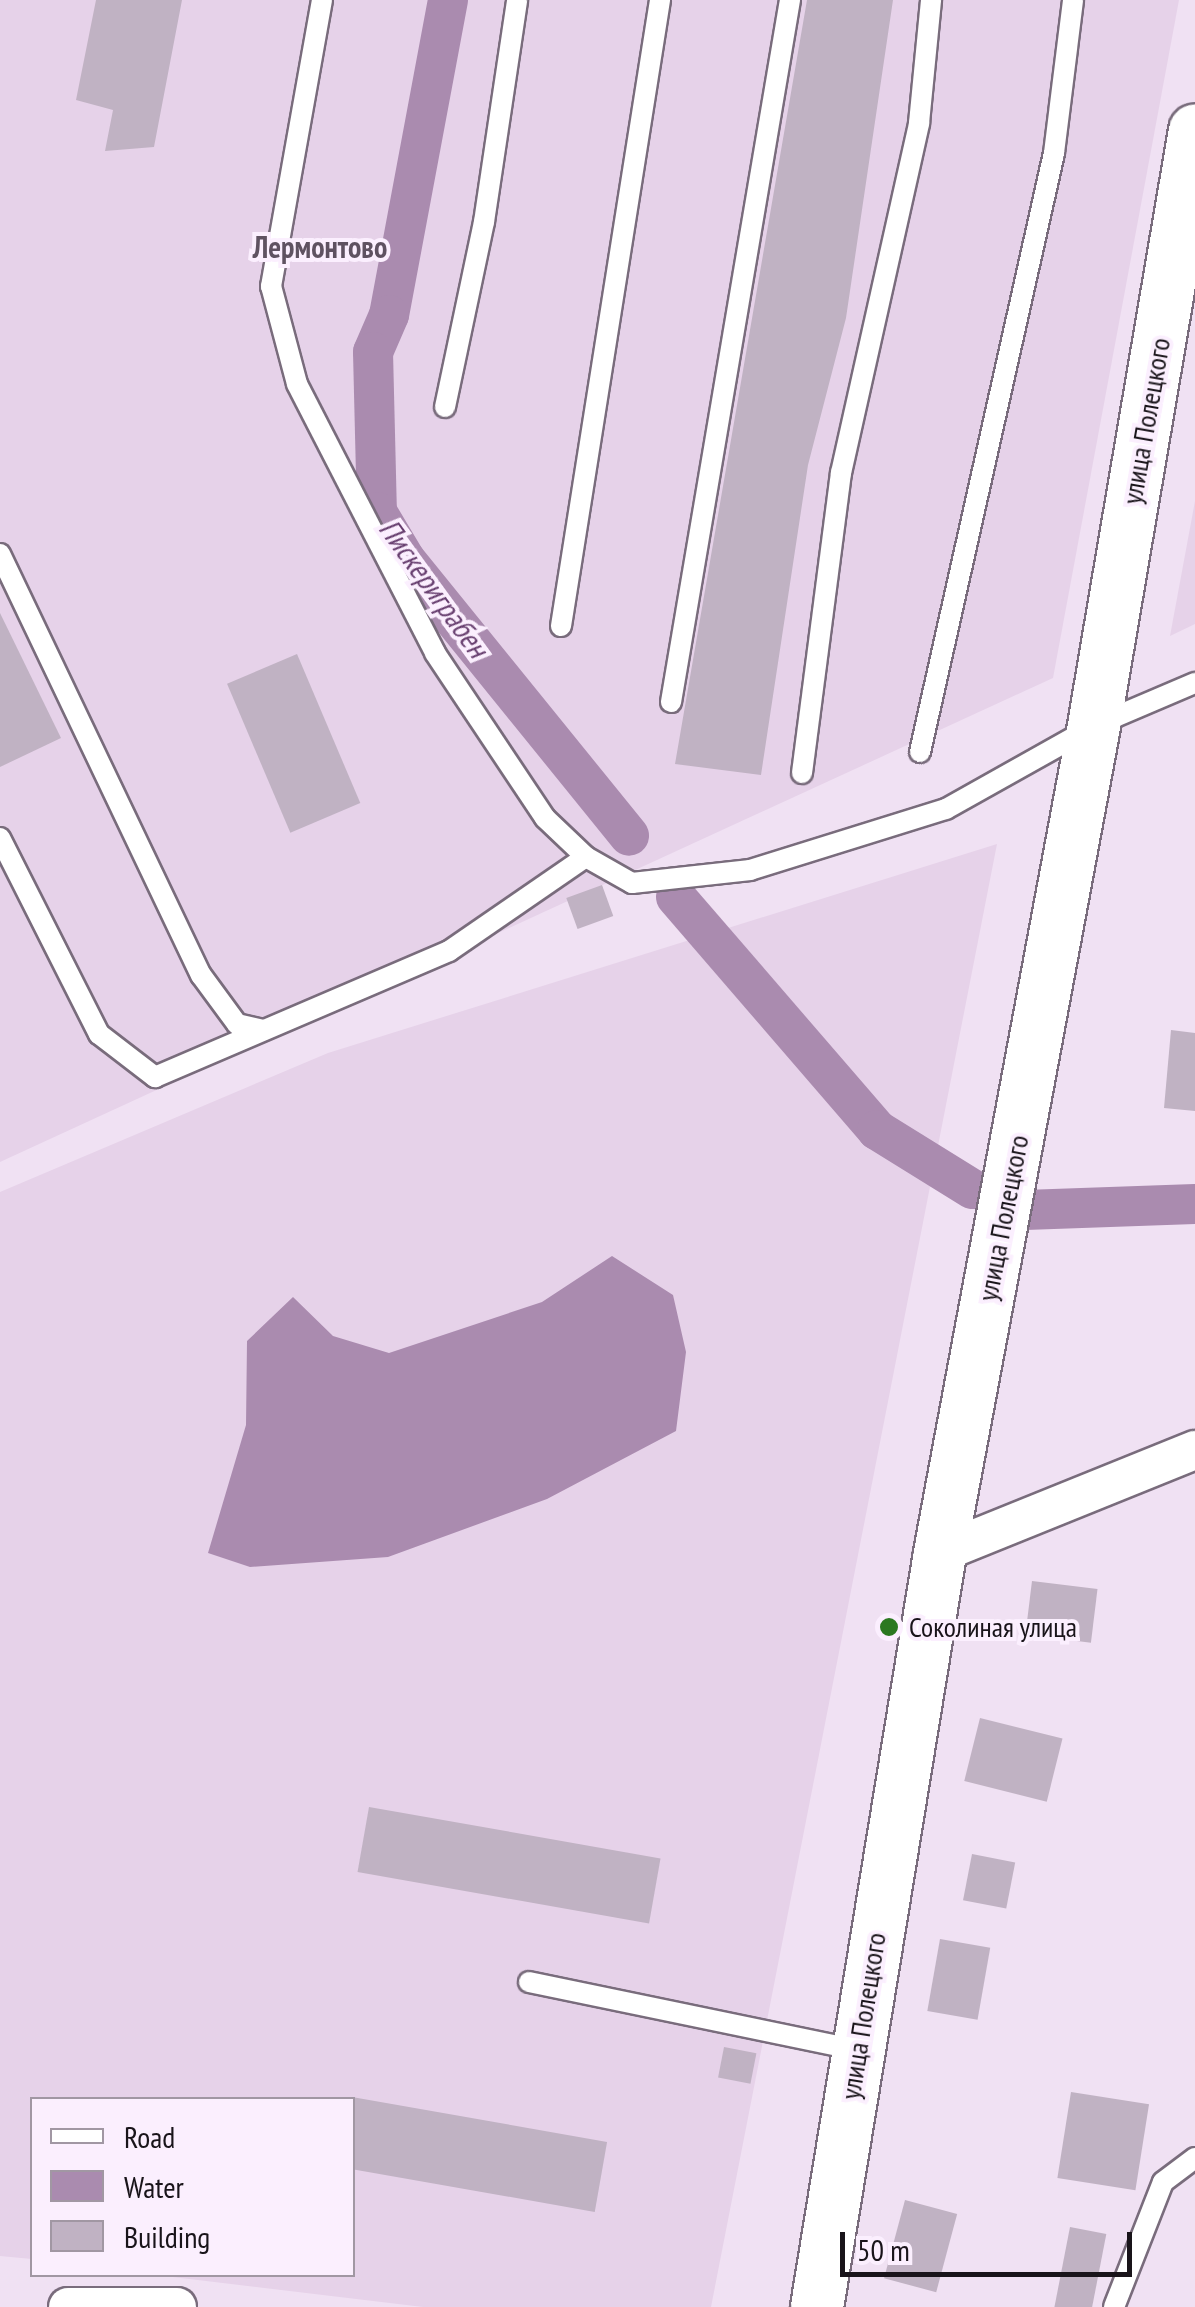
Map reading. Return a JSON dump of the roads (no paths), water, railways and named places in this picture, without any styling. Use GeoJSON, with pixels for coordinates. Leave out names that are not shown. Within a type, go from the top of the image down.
{"type":"FeatureCollection","features":[{"type":"Feature","properties":{"kind":"street","name":"улица Полецкого"},"geometry":{"type":"LineString","coordinates":[[817,2307],[940,1552],[1094,726],[1195,131]]}},
{"type":"Feature","properties":{"kind":"street"},"geometry":{"type":"LineString","coordinates":[[940,1552],[1195,1450]]}},
{"type":"Feature","properties":{"kind":"street"},"geometry":{"type":"LineString","coordinates":[[68,2307],[177,2307]]}},
{"type":"Feature","properties":{"kind":"lane"},"geometry":{"type":"LineString","coordinates":[[322,0],[271,286],[297,384],[434,653],[546,818],[586,857],[632,882],[750,870],[946,809],[1094,726],[1195,683]]}},
{"type":"Feature","properties":{"kind":"lane"},"geometry":{"type":"LineString","coordinates":[[445,408],[484,222],[517,0]]}},
{"type":"Feature","properties":{"kind":"lane"},"geometry":{"type":"LineString","coordinates":[[561,626],[660,0]]}},
{"type":"Feature","properties":{"kind":"lane"},"geometry":{"type":"LineString","coordinates":[[671,702],[790,0]]}},
{"type":"Feature","properties":{"kind":"lane"},"geometry":{"type":"LineString","coordinates":[[802,772],[841,473],[919,123],[931,0]]}},
{"type":"Feature","properties":{"kind":"lane"},"geometry":{"type":"LineString","coordinates":[[920,752],[1054,152],[1073,0]]}},
{"type":"Feature","properties":{"kind":"lane"},"geometry":{"type":"LineString","coordinates":[[0,554],[201,975],[237,1024],[263,1030]]}},
{"type":"Feature","properties":{"kind":"lane"},"geometry":{"type":"LineString","coordinates":[[0,838],[99,1034],[154,1077],[450,951],[586,857]]}},
{"type":"Feature","properties":{"kind":"lane"},"geometry":{"type":"LineString","coordinates":[[529,1982],[856,2050]]}},
{"type":"Feature","properties":{"kind":"lane"},"geometry":{"type":"LineString","coordinates":[[1114,2307],[1163,2182],[1195,2158]]}},
{"type":"Feature","properties":{"kind":"water"},"geometry":{"type":"Polygon","coordinates":[[[612,1256],[673,1295],[686,1352],[676,1431],[547,1499],[388,1557],[250,1567],[208,1553],[246,1425],[247,1341],[293,1297],[333,1336],[389,1353],[542,1302],[612,1256]]]}},
{"type":"Feature","properties":{"kind":"waterway","name":"Пискериграбен"},"geometry":{"type":"LineString","coordinates":[[448,0],[389,315],[373,352],[377,512],[405,559],[629,836]]}},
{"type":"Feature","properties":{"kind":"waterway","name":"Пискериграбен"},"geometry":{"type":"LineString","coordinates":[[676,897],[877,1130],[972,1189]]}},
{"type":"Feature","properties":{"kind":"waterway","name":"Пискериграбен"},"geometry":{"type":"LineString","coordinates":[[1025,1210],[1195,1204]]}},
{"type":"Feature","properties":{"kind":"place","name":"Соколиная улица"},"geometry":{"type":"Point","coordinates":[889,1627]}},
{"type":"Feature","properties":{"kind":"district","name":"Лермонтово"},"geometry":{"type":"Point","coordinates":[320,247]}}]}
